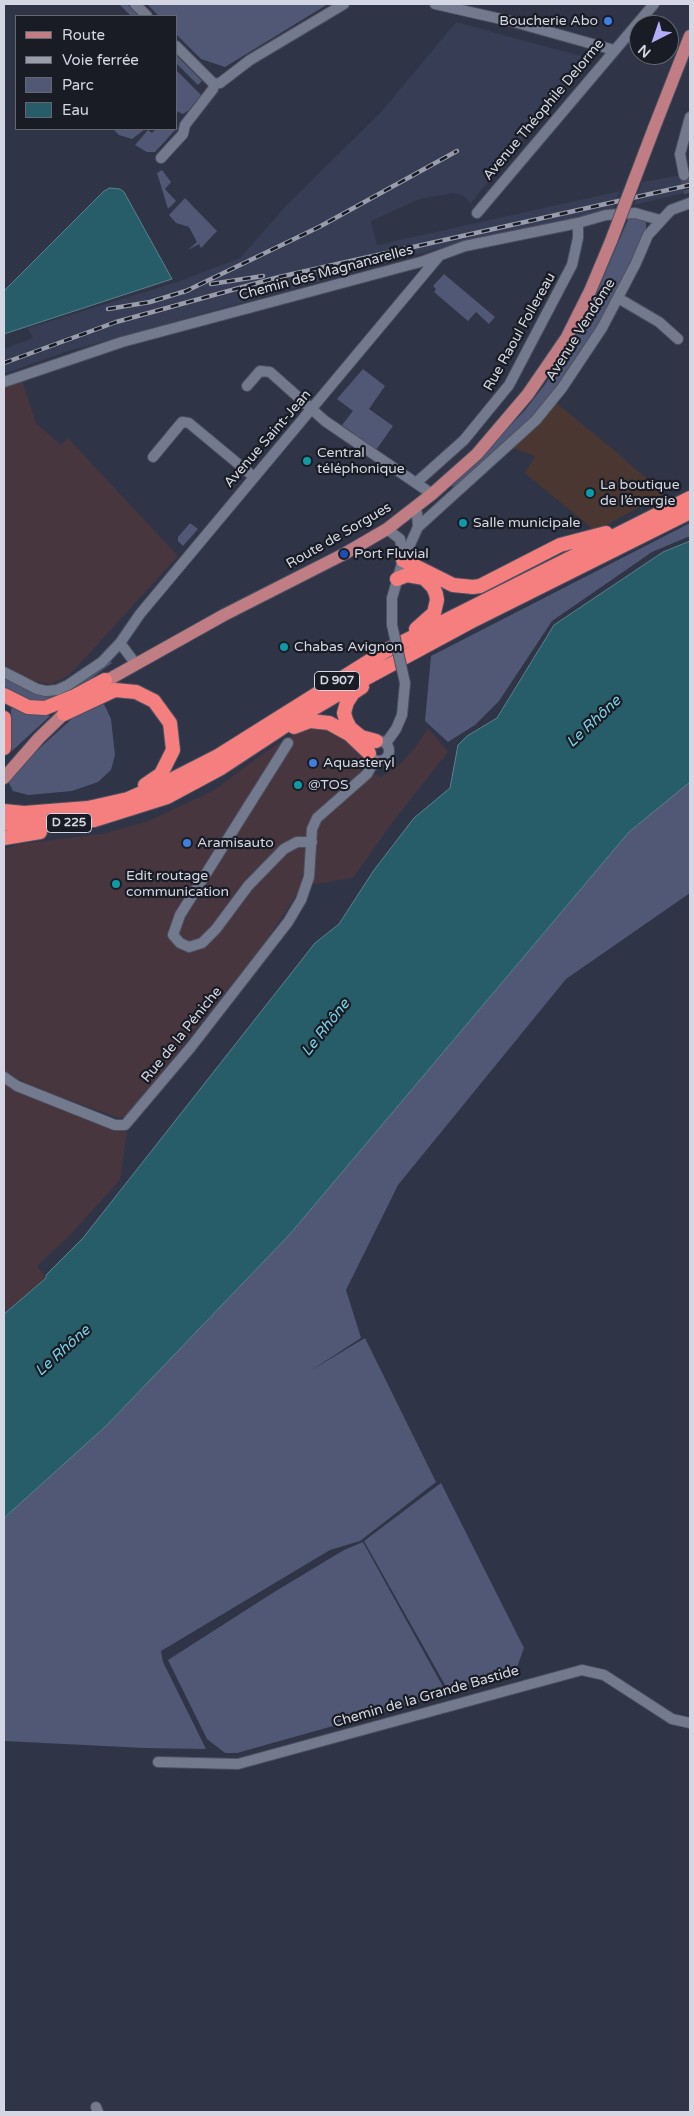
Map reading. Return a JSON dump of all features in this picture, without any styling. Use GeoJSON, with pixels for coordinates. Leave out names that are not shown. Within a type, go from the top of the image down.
{"type":"FeatureCollection","features":[{"type":"Feature","properties":{"kind":"highway","name":"D 907"},"geometry":{"type":"LineString","coordinates":[[12,811],[88,808],[128,798],[169,781],[218,756],[388,650],[690,498]]}},
{"type":"Feature","properties":{"kind":"highway","name":"D 907"},"geometry":{"type":"LineString","coordinates":[[4,838],[105,824],[124,818],[133,810],[167,796],[221,768],[349,687],[470,622],[690,512]]}},
{"type":"Feature","properties":{"kind":"highway"},"geometry":{"type":"LineString","coordinates":[[403,560],[452,585],[480,586],[565,543],[596,536],[651,517]]}},
{"type":"Feature","properties":{"kind":"highway"},"geometry":{"type":"LineString","coordinates":[[388,650],[429,619],[437,600],[433,587],[424,578],[407,576],[397,579]]}},
{"type":"Feature","properties":{"kind":"highway"},"geometry":{"type":"LineString","coordinates":[[376,749],[350,728],[344,713],[349,697],[359,688],[470,622]]}},
{"type":"Feature","properties":{"kind":"highway"},"geometry":{"type":"LineString","coordinates":[[4,695],[28,707],[45,708],[75,696],[104,680]]}},
{"type":"Feature","properties":{"kind":"highway","name":"D 907"},"geometry":{"type":"LineString","coordinates":[[12,811],[70,806],[138,788],[156,779],[165,768],[172,750],[172,732],[165,713],[154,701],[136,692],[122,690],[105,694],[64,714]]}},
{"type":"Feature","properties":{"kind":"highway"},"geometry":{"type":"LineString","coordinates":[[4,718],[4,748]]}},
{"type":"Feature","properties":{"kind":"highway"},"geometry":{"type":"LineString","coordinates":[[221,768],[232,768],[296,726],[310,721],[329,723],[342,729],[359,742],[376,749]]}},
{"type":"Feature","properties":{"kind":"highway","name":"D 225"},"geometry":{"type":"LineString","coordinates":[[4,823],[37,826],[60,824],[102,819],[133,810]]}},
{"type":"Feature","properties":{"kind":"main road","name":"Route de Sorgues"},"geometry":{"type":"LineString","coordinates":[[4,778],[39,738],[104,680],[224,615],[344,554],[387,528],[432,494],[477,454],[539,378],[567,337],[590,291],[611,242],[690,36]]}},
{"type":"Feature","properties":{"kind":"street"},"geometry":{"type":"LineString","coordinates":[[135,4],[146,15]]}},
{"type":"Feature","properties":{"kind":"street"},"geometry":{"type":"LineString","coordinates":[[214,84],[220,83],[250,60],[344,4]]}},
{"type":"Feature","properties":{"kind":"street"},"geometry":{"type":"LineString","coordinates":[[435,4],[514,22],[614,50]]}},
{"type":"Feature","properties":{"kind":"street","name":"Avenue Théophile Delorme"},"geometry":{"type":"LineString","coordinates":[[477,213],[654,4]]}},
{"type":"Feature","properties":{"kind":"street"},"geometry":{"type":"LineString","coordinates":[[178,48],[214,84]]}},
{"type":"Feature","properties":{"kind":"street"},"geometry":{"type":"LineString","coordinates":[[161,158],[183,134],[185,124],[213,89],[214,84]]}},
{"type":"Feature","properties":{"kind":"street"},"geometry":{"type":"LineString","coordinates":[[684,176],[680,154],[690,117]]}},
{"type":"Feature","properties":{"kind":"street","name":"Avenue Vendôme"},"geometry":{"type":"LineString","coordinates":[[416,531],[536,420],[584,356],[618,298],[648,234],[671,210],[690,201]]}},
{"type":"Feature","properties":{"kind":"street","name":"Chemin des Magnanarelles"},"geometry":{"type":"LineString","coordinates":[[4,382],[122,342],[286,299],[440,255],[465,246],[578,223],[606,215],[635,213],[660,220]]}},
{"type":"Feature","properties":{"kind":"street","name":"Rue Raoul Follereau"},"geometry":{"type":"LineString","coordinates":[[417,482],[464,440],[509,384],[572,265],[578,238],[578,223]]}},
{"type":"Feature","properties":{"kind":"street","name":"Avenue Saint-Jean"},"geometry":{"type":"LineString","coordinates":[[4,672],[37,689],[46,691],[57,690],[68,685],[102,662],[120,643],[140,614],[440,255]]}},
{"type":"Feature","properties":{"kind":"street"},"geometry":{"type":"LineString","coordinates":[[618,298],[659,322],[678,339]]}},
{"type":"Feature","properties":{"kind":"street"},"geometry":{"type":"LineString","coordinates":[[247,386],[260,371],[265,370],[325,421],[432,494]]}},
{"type":"Feature","properties":{"kind":"street"},"geometry":{"type":"LineString","coordinates":[[154,457],[182,422],[189,423],[254,477]]}},
{"type":"Feature","properties":{"kind":"street"},"geometry":{"type":"LineString","coordinates":[[288,743],[180,915],[173,935],[180,943],[189,947],[202,944],[216,929],[248,886],[284,849],[296,842],[312,842],[312,829],[317,818],[367,774],[376,749],[396,730],[402,715],[404,683],[392,625],[392,598],[403,560],[416,531],[417,513],[413,509]]}},
{"type":"Feature","properties":{"kind":"street"},"geometry":{"type":"LineString","coordinates":[[387,528],[400,539],[403,560]]}},
{"type":"Feature","properties":{"kind":"street"},"geometry":{"type":"LineString","coordinates":[[400,539],[416,531]]}},
{"type":"Feature","properties":{"kind":"street"},"geometry":{"type":"LineString","coordinates":[[120,643],[135,663]]}},
{"type":"Feature","properties":{"kind":"street","name":"Rue de la Péniche"},"geometry":{"type":"LineString","coordinates":[[4,1077],[17,1086],[115,1125],[125,1125],[191,1047],[288,922],[301,900],[309,877],[312,842]]}},
{"type":"Feature","properties":{"kind":"street","name":"Chemin de la Grande Bastide"},"geometry":{"type":"LineString","coordinates":[[158,1762],[238,1764],[582,1670],[604,1675],[672,1719],[690,1723]]}},
{"type":"Feature","properties":{"kind":"shaded area"},"geometry":{"type":"Polygon","coordinates":[[[456,22],[588,58],[471,203],[462,195],[454,193],[420,199],[371,221],[377,245],[620,191],[612,210],[433,250],[65,352],[4,374],[4,349],[33,338],[28,328],[174,283],[240,258],[285,207],[381,112],[456,22]]]}},
{"type":"Feature","properties":{"kind":"shaded area"},"geometry":{"type":"Polygon","coordinates":[[[681,175],[685,193],[634,205],[642,182],[681,175]]]}},
{"type":"Feature","properties":{"kind":"shaded area"},"geometry":{"type":"Polygon","coordinates":[[[22,380],[36,423],[61,445],[68,438],[178,556],[77,667],[65,678],[51,684],[31,681],[4,664],[4,387],[22,380]]]}},
{"type":"Feature","properties":{"kind":"shaded area"},"geometry":{"type":"Polygon","coordinates":[[[555,402],[664,494],[595,531],[525,473],[535,456],[512,448],[555,402]]]}},
{"type":"Feature","properties":{"kind":"shaded area"},"geometry":{"type":"Polygon","coordinates":[[[329,727],[348,740],[363,754],[362,768],[381,777],[400,764],[415,748],[428,728],[448,752],[394,820],[353,878],[302,886],[267,940],[127,1116],[119,1118],[31,1086],[4,1071],[4,849],[19,844],[102,834],[146,822],[213,791],[257,758],[302,728],[329,727]]]}},
{"type":"Feature","properties":{"kind":"shaded area"},"geometry":{"type":"Polygon","coordinates":[[[4,1082],[39,1100],[127,1132],[120,1180],[68,1237],[37,1266],[46,1277],[4,1313],[4,1082]]]}},
{"type":"Feature","properties":{"kind":"green space"},"geometry":{"type":"Polygon","coordinates":[[[119,4],[127,4],[138,15],[130,15],[119,4]]]}},
{"type":"Feature","properties":{"kind":"green space"},"geometry":{"type":"Polygon","coordinates":[[[147,4],[328,4],[225,67],[201,59],[178,36],[178,15],[158,15],[147,4]]]}},
{"type":"Feature","properties":{"kind":"green space"},"geometry":{"type":"Polygon","coordinates":[[[178,57],[202,81],[198,85],[178,65],[178,57]]]}},
{"type":"Feature","properties":{"kind":"green space"},"geometry":{"type":"Polygon","coordinates":[[[178,72],[201,95],[189,110],[183,114],[178,112],[178,72]]]}},
{"type":"Feature","properties":{"kind":"green space"},"geometry":{"type":"Polygon","coordinates":[[[114,130],[144,130],[132,139],[119,135],[114,130]]]}},
{"type":"Feature","properties":{"kind":"green space"},"geometry":{"type":"Polygon","coordinates":[[[148,130],[152,133],[155,130],[175,130],[155,152],[147,152],[135,145],[148,130]]]}},
{"type":"Feature","properties":{"kind":"green space"},"geometry":{"type":"Polygon","coordinates":[[[162,170],[171,182],[165,189],[176,201],[168,209],[157,173],[162,170]]]}},
{"type":"Feature","properties":{"kind":"green space"},"geometry":{"type":"Polygon","coordinates":[[[185,198],[217,231],[201,248],[199,244],[188,250],[197,242],[189,227],[176,223],[169,215],[185,198]]]}},
{"type":"Feature","properties":{"kind":"green space"},"geometry":{"type":"Polygon","coordinates":[[[630,215],[641,217],[646,222],[646,229],[605,317],[557,388],[527,424],[455,488],[452,486],[525,410],[546,383],[590,308],[630,215]]]}},
{"type":"Feature","properties":{"kind":"green space"},"geometry":{"type":"Polygon","coordinates":[[[444,274],[495,317],[489,324],[476,312],[468,321],[434,292],[436,289],[433,286],[444,274]]]}},
{"type":"Feature","properties":{"kind":"green space"},"geometry":{"type":"Polygon","coordinates":[[[363,369],[385,386],[369,409],[393,426],[376,450],[342,425],[353,411],[337,399],[363,369]]]}},
{"type":"Feature","properties":{"kind":"green space"},"geometry":{"type":"Polygon","coordinates":[[[190,523],[198,529],[183,546],[178,541],[178,537],[190,523]]]}},
{"type":"Feature","properties":{"kind":"green space"},"geometry":{"type":"Polygon","coordinates":[[[690,523],[690,536],[652,552],[552,621],[499,701],[475,725],[448,742],[425,721],[431,656],[690,523]]]}},
{"type":"Feature","properties":{"kind":"green space"},"geometry":{"type":"Polygon","coordinates":[[[110,661],[112,663],[70,694],[41,705],[4,689],[4,677],[28,691],[55,696],[67,691],[110,661]]]}},
{"type":"Feature","properties":{"kind":"green space"},"geometry":{"type":"Polygon","coordinates":[[[88,704],[104,704],[111,719],[115,755],[111,770],[98,782],[72,791],[28,795],[13,791],[8,781],[20,766],[88,704]]]}},
{"type":"Feature","properties":{"kind":"green space"},"geometry":{"type":"Polygon","coordinates":[[[13,707],[28,714],[49,714],[49,717],[12,751],[11,709],[13,707]]]}},
{"type":"Feature","properties":{"kind":"green space"},"geometry":{"type":"Polygon","coordinates":[[[690,782],[690,893],[566,979],[398,1185],[346,1290],[361,1338],[310,1371],[365,1338],[436,1482],[360,1541],[330,1550],[161,1651],[163,1662],[206,1749],[4,1741],[4,1518],[106,1426],[290,1234],[629,832],[690,782]]]}},
{"type":"Feature","properties":{"kind":"green space"},"geometry":{"type":"Polygon","coordinates":[[[441,1483],[524,1648],[517,1667],[449,1692],[364,1541],[441,1483]]]}},
{"type":"Feature","properties":{"kind":"green space"},"geometry":{"type":"Polygon","coordinates":[[[363,1542],[447,1694],[237,1753],[225,1753],[207,1739],[168,1660],[271,1594],[344,1550],[363,1542]]]}},
{"type":"Feature","properties":{"kind":"water"},"geometry":{"type":"Polygon","coordinates":[[[110,188],[120,189],[124,192],[172,279],[4,334],[4,291],[104,191],[110,188]]]}},
{"type":"Feature","properties":{"kind":"water","name":"Le Rhône"},"geometry":{"type":"Polygon","coordinates":[[[690,541],[690,782],[629,832],[290,1234],[106,1426],[4,1518],[4,1314],[46,1278],[46,1275],[83,1238],[315,943],[339,924],[374,870],[414,818],[450,788],[458,745],[467,736],[497,718],[554,625],[663,552],[690,541]]]}},
{"type":"Feature","properties":{"kind":"tunnel"},"geometry":{"type":"LineString","coordinates":[[684,175],[689,193]]}},
{"type":"Feature","properties":{"kind":"railway"},"geometry":{"type":"LineString","coordinates":[[184,292],[319,227],[457,151]]}},
{"type":"Feature","properties":{"kind":"railway"},"geometry":{"type":"LineString","coordinates":[[4,363],[116,322],[279,277],[690,185]]}},
{"type":"Feature","properties":{"kind":"railway"},"geometry":{"type":"LineString","coordinates":[[211,284],[263,276]]}},
{"type":"Feature","properties":{"kind":"railway"},"geometry":{"type":"LineString","coordinates":[[108,309],[150,302],[189,290]]}},
{"type":"Feature","properties":{"kind":"place","name":"Boucherie Abo"},"geometry":{"type":"Point","coordinates":[608,21]}},
{"type":"Feature","properties":{"kind":"place","name":"Central téléphonique"},"geometry":{"type":"Point","coordinates":[307,461]}},
{"type":"Feature","properties":{"kind":"place","name":"La boutique de l’énergie"},"geometry":{"type":"Point","coordinates":[590,493]}},
{"type":"Feature","properties":{"kind":"place","name":"Salle municipale"},"geometry":{"type":"Point","coordinates":[463,523]}},
{"type":"Feature","properties":{"kind":"place","name":"Port Fluvial"},"geometry":{"type":"Point","coordinates":[344,554]}},
{"type":"Feature","properties":{"kind":"place","name":"Chabas Avignon"},"geometry":{"type":"Point","coordinates":[284,647]}},
{"type":"Feature","properties":{"kind":"place","name":"Aquasteryl"},"geometry":{"type":"Point","coordinates":[313,763]}},
{"type":"Feature","properties":{"kind":"place","name":"@TOS"},"geometry":{"type":"Point","coordinates":[298,785]}},
{"type":"Feature","properties":{"kind":"place","name":"Aramisauto"},"geometry":{"type":"Point","coordinates":[187,843]}},
{"type":"Feature","properties":{"kind":"place","name":"Edit routage communication"},"geometry":{"type":"Point","coordinates":[116,884]}}]}
